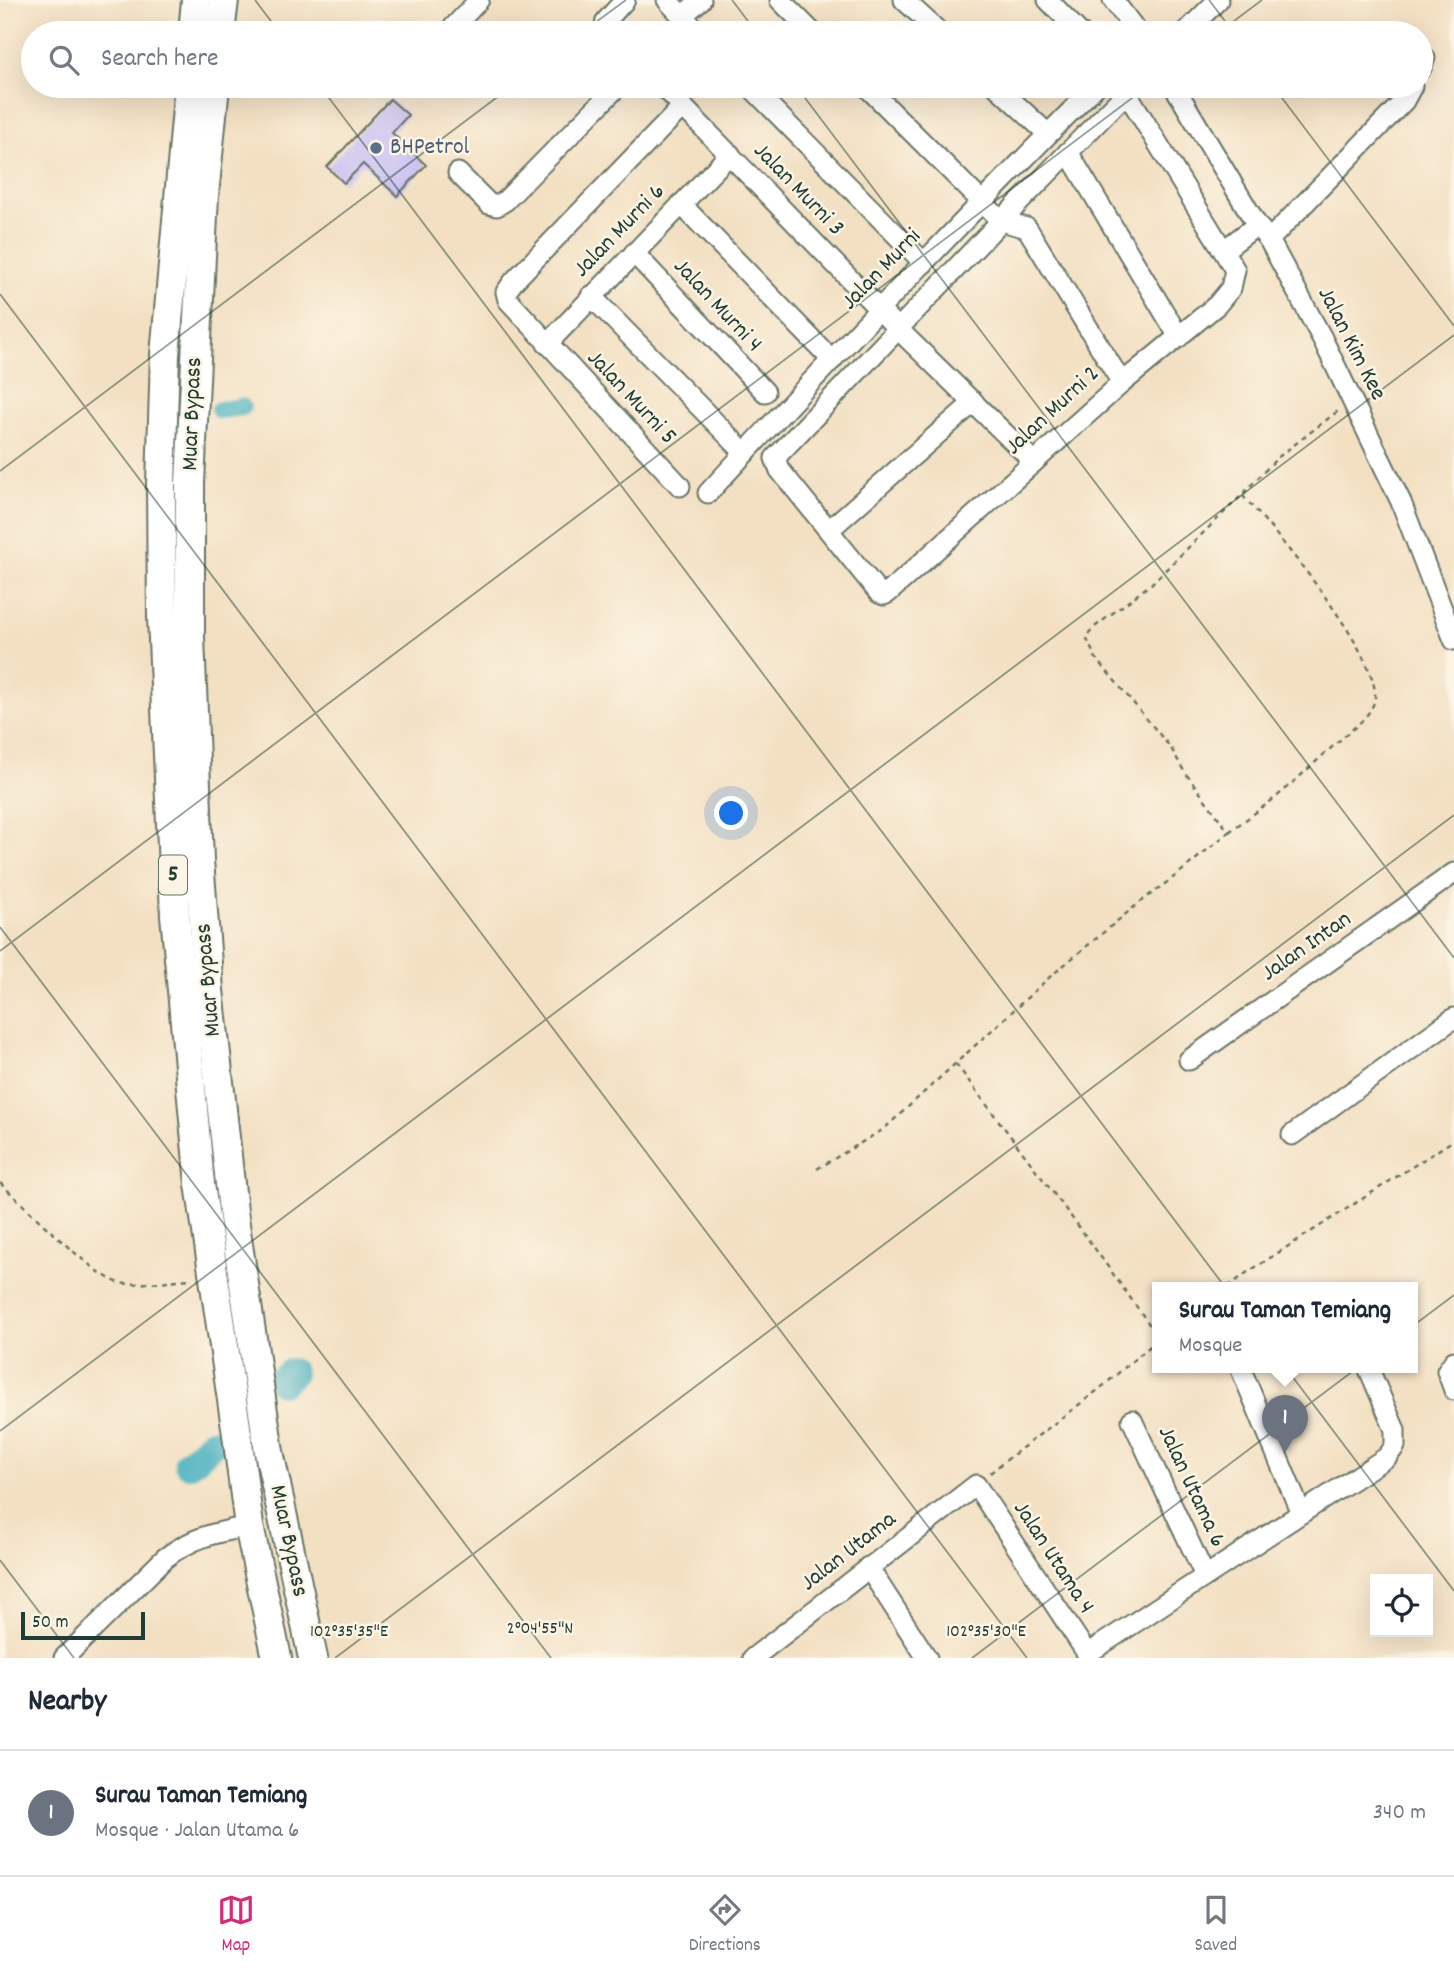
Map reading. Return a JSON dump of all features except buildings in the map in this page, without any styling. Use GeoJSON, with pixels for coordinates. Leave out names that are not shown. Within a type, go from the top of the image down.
{"type":"FeatureCollection","features":[{"type":"Feature","properties":{"kind":"highway"},"geometry":{"type":"LineString","coordinates":[[194,21],[196,0]]}},
{"type":"Feature","properties":{"kind":"highway"},"geometry":{"type":"LineString","coordinates":[[221,21],[224,0]]}},
{"type":"Feature","properties":{"kind":"highway","name":"Muar Bypass"},"geometry":{"type":"LineString","coordinates":[[187,98],[165,355],[161,484],[162,617],[175,915],[200,1184],[249,1526],[277,1658]]}},
{"type":"Feature","properties":{"kind":"highway","name":"Muar Bypass"},"geometry":{"type":"LineString","coordinates":[[214,98],[204,195],[190,483],[190,636],[199,860],[209,990],[233,1211],[269,1452],[313,1658]]}},
{"type":"Feature","properties":{"kind":"highway"},"geometry":{"type":"LineString","coordinates":[[300,1594],[319,1658]]}},
{"type":"Feature","properties":{"kind":"street"},"geometry":{"type":"LineString","coordinates":[[459,21],[479,0]]}},
{"type":"Feature","properties":{"kind":"street"},"geometry":{"type":"LineString","coordinates":[[606,21],[625,0]]}},
{"type":"Feature","properties":{"kind":"street"},"geometry":{"type":"LineString","coordinates":[[667,0],[687,21]]}},
{"type":"Feature","properties":{"kind":"street"},"geometry":{"type":"LineString","coordinates":[[682,16],[701,0]]}},
{"type":"Feature","properties":{"kind":"street"},"geometry":{"type":"LineString","coordinates":[[780,0],[801,21]]}},
{"type":"Feature","properties":{"kind":"street"},"geometry":{"type":"LineString","coordinates":[[904,0],[927,21]]}},
{"type":"Feature","properties":{"kind":"street"},"geometry":{"type":"LineString","coordinates":[[1048,0],[1068,21]]}},
{"type":"Feature","properties":{"kind":"street"},"geometry":{"type":"LineString","coordinates":[[1113,0],[1129,21]]}},
{"type":"Feature","properties":{"kind":"street"},"geometry":{"type":"LineString","coordinates":[[1197,21],[1218,0]]}},
{"type":"Feature","properties":{"kind":"street"},"geometry":{"type":"LineString","coordinates":[[458,173],[489,204],[497,206],[606,98]]}},
{"type":"Feature","properties":{"kind":"street","name":"Jalan Murni 3"},"geometry":{"type":"LineString","coordinates":[[675,98],[898,329],[1034,462]]}},
{"type":"Feature","properties":{"kind":"street"},"geometry":{"type":"LineString","coordinates":[[763,98],[924,263]]}},
{"type":"Feature","properties":{"kind":"street","name":"Jalan Murni 2"},"geometry":{"type":"LineString","coordinates":[[878,98],[1001,220],[1027,228],[1122,383],[884,595],[879,593],[779,469],[775,458],[898,329]]}},
{"type":"Feature","properties":{"kind":"street"},"geometry":{"type":"LineString","coordinates":[[1009,98],[1048,134]]}},
{"type":"Feature","properties":{"kind":"street","name":"Jalan Murni"},"geometry":{"type":"LineString","coordinates":[[708,493],[981,201],[1085,98]]}},
{"type":"Feature","properties":{"kind":"street"},"geometry":{"type":"LineString","coordinates":[[898,329],[1121,98]]}},
{"type":"Feature","properties":{"kind":"street"},"geometry":{"type":"LineString","coordinates":[[1122,383],[1217,305],[1231,288],[1235,270],[1229,246],[1137,98]]}},
{"type":"Feature","properties":{"kind":"street","name":"Jalan Kim Kee"},"geometry":{"type":"LineString","coordinates":[[1181,98],[1263,233],[1322,338],[1401,502],[1454,640]]}},
{"type":"Feature","properties":{"kind":"street"},"geometry":{"type":"LineString","coordinates":[[1229,246],[1263,233],[1406,98]]}},
{"type":"Feature","properties":{"kind":"street","name":"Jalan Murni 5"},"geometry":{"type":"LineString","coordinates":[[680,486],[547,344],[508,300],[506,292],[683,106]]}},
{"type":"Feature","properties":{"kind":"street"},"geometry":{"type":"LineString","coordinates":[[1068,152],[1179,337]]}},
{"type":"Feature","properties":{"kind":"street","name":"Jalan Murni 6"},"geometry":{"type":"LineString","coordinates":[[547,344],[730,154]]}},
{"type":"Feature","properties":{"kind":"street"},"geometry":{"type":"LineString","coordinates":[[681,204],[832,360]]}},
{"type":"Feature","properties":{"kind":"street","name":"Jalan Murni 4"},"geometry":{"type":"LineString","coordinates":[[634,253],[765,392]]}},
{"type":"Feature","properties":{"kind":"street"},"geometry":{"type":"LineString","coordinates":[[591,296],[745,453]]}},
{"type":"Feature","properties":{"kind":"street"},"geometry":{"type":"LineString","coordinates":[[829,530],[974,402]]}},
{"type":"Feature","properties":{"kind":"street","name":"Jalan Intan"},"geometry":{"type":"LineString","coordinates":[[1189,1060],[1454,873]]}},
{"type":"Feature","properties":{"kind":"street"},"geometry":{"type":"LineString","coordinates":[[1292,1135],[1454,1018]]}},
{"type":"Feature","properties":{"kind":"street"},"geometry":{"type":"LineString","coordinates":[[1454,1361],[1447,1371],[1454,1390]]}},
{"type":"Feature","properties":{"kind":"street"},"geometry":{"type":"LineString","coordinates":[[1243,1373],[1301,1513]]}},
{"type":"Feature","properties":{"kind":"street"},"geometry":{"type":"LineString","coordinates":[[1088,1656],[1387,1457],[1395,1446],[1395,1430],[1370,1373]]}},
{"type":"Feature","properties":{"kind":"street","name":"Jalan Utama 6"},"geometry":{"type":"LineString","coordinates":[[1132,1420],[1205,1576]]}},
{"type":"Feature","properties":{"kind":"street","name":"Jalan Utama"},"geometry":{"type":"LineString","coordinates":[[753,1658],[975,1485]]}},
{"type":"Feature","properties":{"kind":"street","name":"Jalan Utama 4"},"geometry":{"type":"LineString","coordinates":[[975,1485],[1088,1656]]}},
{"type":"Feature","properties":{"kind":"street"},"geometry":{"type":"LineString","coordinates":[[64,1658],[165,1558],[179,1548],[195,1539],[249,1526]]}},
{"type":"Feature","properties":{"kind":"street"},"geometry":{"type":"LineString","coordinates":[[868,1567],[927,1658]]}},
{"type":"Feature","properties":{"kind":"path"},"geometry":{"type":"LineString","coordinates":[[1229,832],[1184,771],[1171,748],[1095,657],[1086,637],[1092,629],[1151,584],[1277,458],[1353,402]]}},
{"type":"Feature","properties":{"kind":"path"},"geometry":{"type":"LineString","coordinates":[[817,1170],[884,1129],[1052,975],[1297,779],[1373,707],[1375,699],[1369,670],[1347,631],[1310,577],[1242,495]]}},
{"type":"Feature","properties":{"kind":"path"},"geometry":{"type":"LineString","coordinates":[[956,1064],[1152,1328]]}},
{"type":"Feature","properties":{"kind":"path"},"geometry":{"type":"LineString","coordinates":[[1235,1282],[1454,1140]]}},
{"type":"Feature","properties":{"kind":"path"},"geometry":{"type":"LineString","coordinates":[[0,1183],[84,1260],[112,1281],[123,1284],[214,1277]]}},
{"type":"Feature","properties":{"kind":"path"},"geometry":{"type":"LineString","coordinates":[[975,1485],[1101,1388],[1152,1345]]}},
{"type":"Feature","properties":{"kind":"waterway"},"geometry":{"type":"LineString","coordinates":[[220,410],[242,407]]}},
{"type":"Feature","properties":{"kind":"waterway"},"geometry":{"type":"LineString","coordinates":[[282,1381],[291,1373]]}},
{"type":"Feature","properties":{"kind":"waterway"},"geometry":{"type":"LineString","coordinates":[[189,1463],[212,1443]]}},
{"type":"Feature","properties":{"kind":"place","name":"BHPetrol"},"geometry":{"type":"Point","coordinates":[376,148]}},
{"type":"Feature","properties":{"kind":"place","name":"Surau Taman Temiang"},"geometry":{"type":"Point","coordinates":[1285,1453]}}]}
